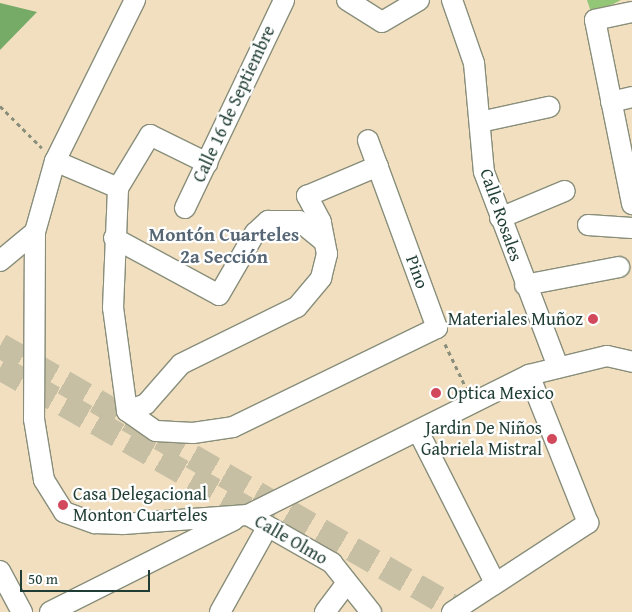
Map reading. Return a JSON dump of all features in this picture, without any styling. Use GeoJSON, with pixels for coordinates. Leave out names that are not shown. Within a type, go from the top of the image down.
{"type":"FeatureCollection","features":[{"type":"Feature","properties":{"kind":"street"},"geometry":{"type":"LineString","coordinates":[[136,0],[55,162],[35,232],[34,419],[44,480],[64,512],[95,522],[123,524],[248,515]]}},
{"type":"Feature","properties":{"kind":"street","name":"Calle 16 de Septiembre"},"geometry":{"type":"LineString","coordinates":[[184,208],[284,0]]}},
{"type":"Feature","properties":{"kind":"street"},"geometry":{"type":"LineString","coordinates":[[346,0],[382,22],[419,0]]}},
{"type":"Feature","properties":{"kind":"street","name":"Calle Rosales"},"geometry":{"type":"LineString","coordinates":[[452,0],[474,63],[484,172],[525,285],[558,367]]}},
{"type":"Feature","properties":{"kind":"street"},"geometry":{"type":"LineString","coordinates":[[632,12],[595,20],[632,204]]}},
{"type":"Feature","properties":{"kind":"street"},"geometry":{"type":"LineString","coordinates":[[611,102],[632,97]]}},
{"type":"Feature","properties":{"kind":"street"},"geometry":{"type":"LineString","coordinates":[[480,122],[549,107]]}},
{"type":"Feature","properties":{"kind":"street"},"geometry":{"type":"LineString","coordinates":[[207,163],[150,135],[118,188],[114,238],[113,308],[126,411],[156,431],[194,433],[233,427],[437,328]]}},
{"type":"Feature","properties":{"kind":"street","name":"Pino"},"geometry":{"type":"LineString","coordinates":[[368,140],[437,328]]}},
{"type":"Feature","properties":{"kind":"street"},"geometry":{"type":"LineString","coordinates":[[55,162],[118,188]]}},
{"type":"Feature","properties":{"kind":"street"},"geometry":{"type":"LineString","coordinates":[[126,411],[146,404],[181,364],[259,328],[296,308],[322,278],[327,254],[307,196],[378,166]]}},
{"type":"Feature","properties":{"kind":"street"},"geometry":{"type":"LineString","coordinates":[[500,218],[565,191]]}},
{"type":"Feature","properties":{"kind":"street"},"geometry":{"type":"LineString","coordinates":[[114,238],[219,295],[255,232],[268,221],[299,221],[324,241]]}},
{"type":"Feature","properties":{"kind":"street"},"geometry":{"type":"LineString","coordinates":[[588,225],[632,228]]}},
{"type":"Feature","properties":{"kind":"street"},"geometry":{"type":"LineString","coordinates":[[0,261],[35,232]]}},
{"type":"Feature","properties":{"kind":"street"},"geometry":{"type":"LineString","coordinates":[[525,285],[619,266]]}},
{"type":"Feature","properties":{"kind":"street"},"geometry":{"type":"LineString","coordinates":[[50,612],[74,606],[130,573],[150,558],[248,515],[418,432],[529,374],[607,356],[632,362]]}},
{"type":"Feature","properties":{"kind":"street"},"geometry":{"type":"LineString","coordinates":[[452,612],[588,523],[529,374]]}},
{"type":"Feature","properties":{"kind":"street"},"geometry":{"type":"LineString","coordinates":[[418,432],[495,583]]}},
{"type":"Feature","properties":{"kind":"street","name":"Calle Olmo"},"geometry":{"type":"LineString","coordinates":[[248,515],[332,563],[371,612]]}},
{"type":"Feature","properties":{"kind":"street"},"geometry":{"type":"LineString","coordinates":[[220,612],[268,526]]}},
{"type":"Feature","properties":{"kind":"street"},"geometry":{"type":"LineString","coordinates":[[0,571],[22,612]]}},
{"type":"Feature","properties":{"kind":"street"},"geometry":{"type":"LineString","coordinates":[[325,612],[347,583]]}},
{"type":"Feature","properties":{"kind":"path"},"geometry":{"type":"LineString","coordinates":[[0,106],[55,162]]}},
{"type":"Feature","properties":{"kind":"path"},"geometry":{"type":"LineString","coordinates":[[437,328],[473,402]]}},
{"type":"Feature","properties":{"kind":"green space"},"geometry":{"type":"Polygon","coordinates":[[[587,0],[621,0],[592,15],[587,0]]]}},
{"type":"Feature","properties":{"kind":"green space"},"geometry":{"type":"Polygon","coordinates":[[[0,3],[37,12],[0,50],[0,3]]]}},
{"type":"Feature","properties":{"kind":"tunnel"},"geometry":{"type":"LineString","coordinates":[[0,345],[462,612]]}},
{"type":"Feature","properties":{"kind":"tunnel"},"geometry":{"type":"LineString","coordinates":[[0,367],[271,522]]}},
{"type":"Feature","properties":{"kind":"place","name":"Materiales Muñoz"},"geometry":{"type":"Point","coordinates":[593,319]}},
{"type":"Feature","properties":{"kind":"place","name":"Optica Mexico"},"geometry":{"type":"Point","coordinates":[436,393]}},
{"type":"Feature","properties":{"kind":"place","name":"Jardin De Niños Gabriela Mistral"},"geometry":{"type":"Point","coordinates":[552,439]}},
{"type":"Feature","properties":{"kind":"place","name":"Casa Delegacional Monton Cuarteles"},"geometry":{"type":"Point","coordinates":[63,505]}},
{"type":"Feature","properties":{"kind":"district","name":"Montón Cuarteles 2a Sección"},"geometry":{"type":"Point","coordinates":[224,246]}}]}
